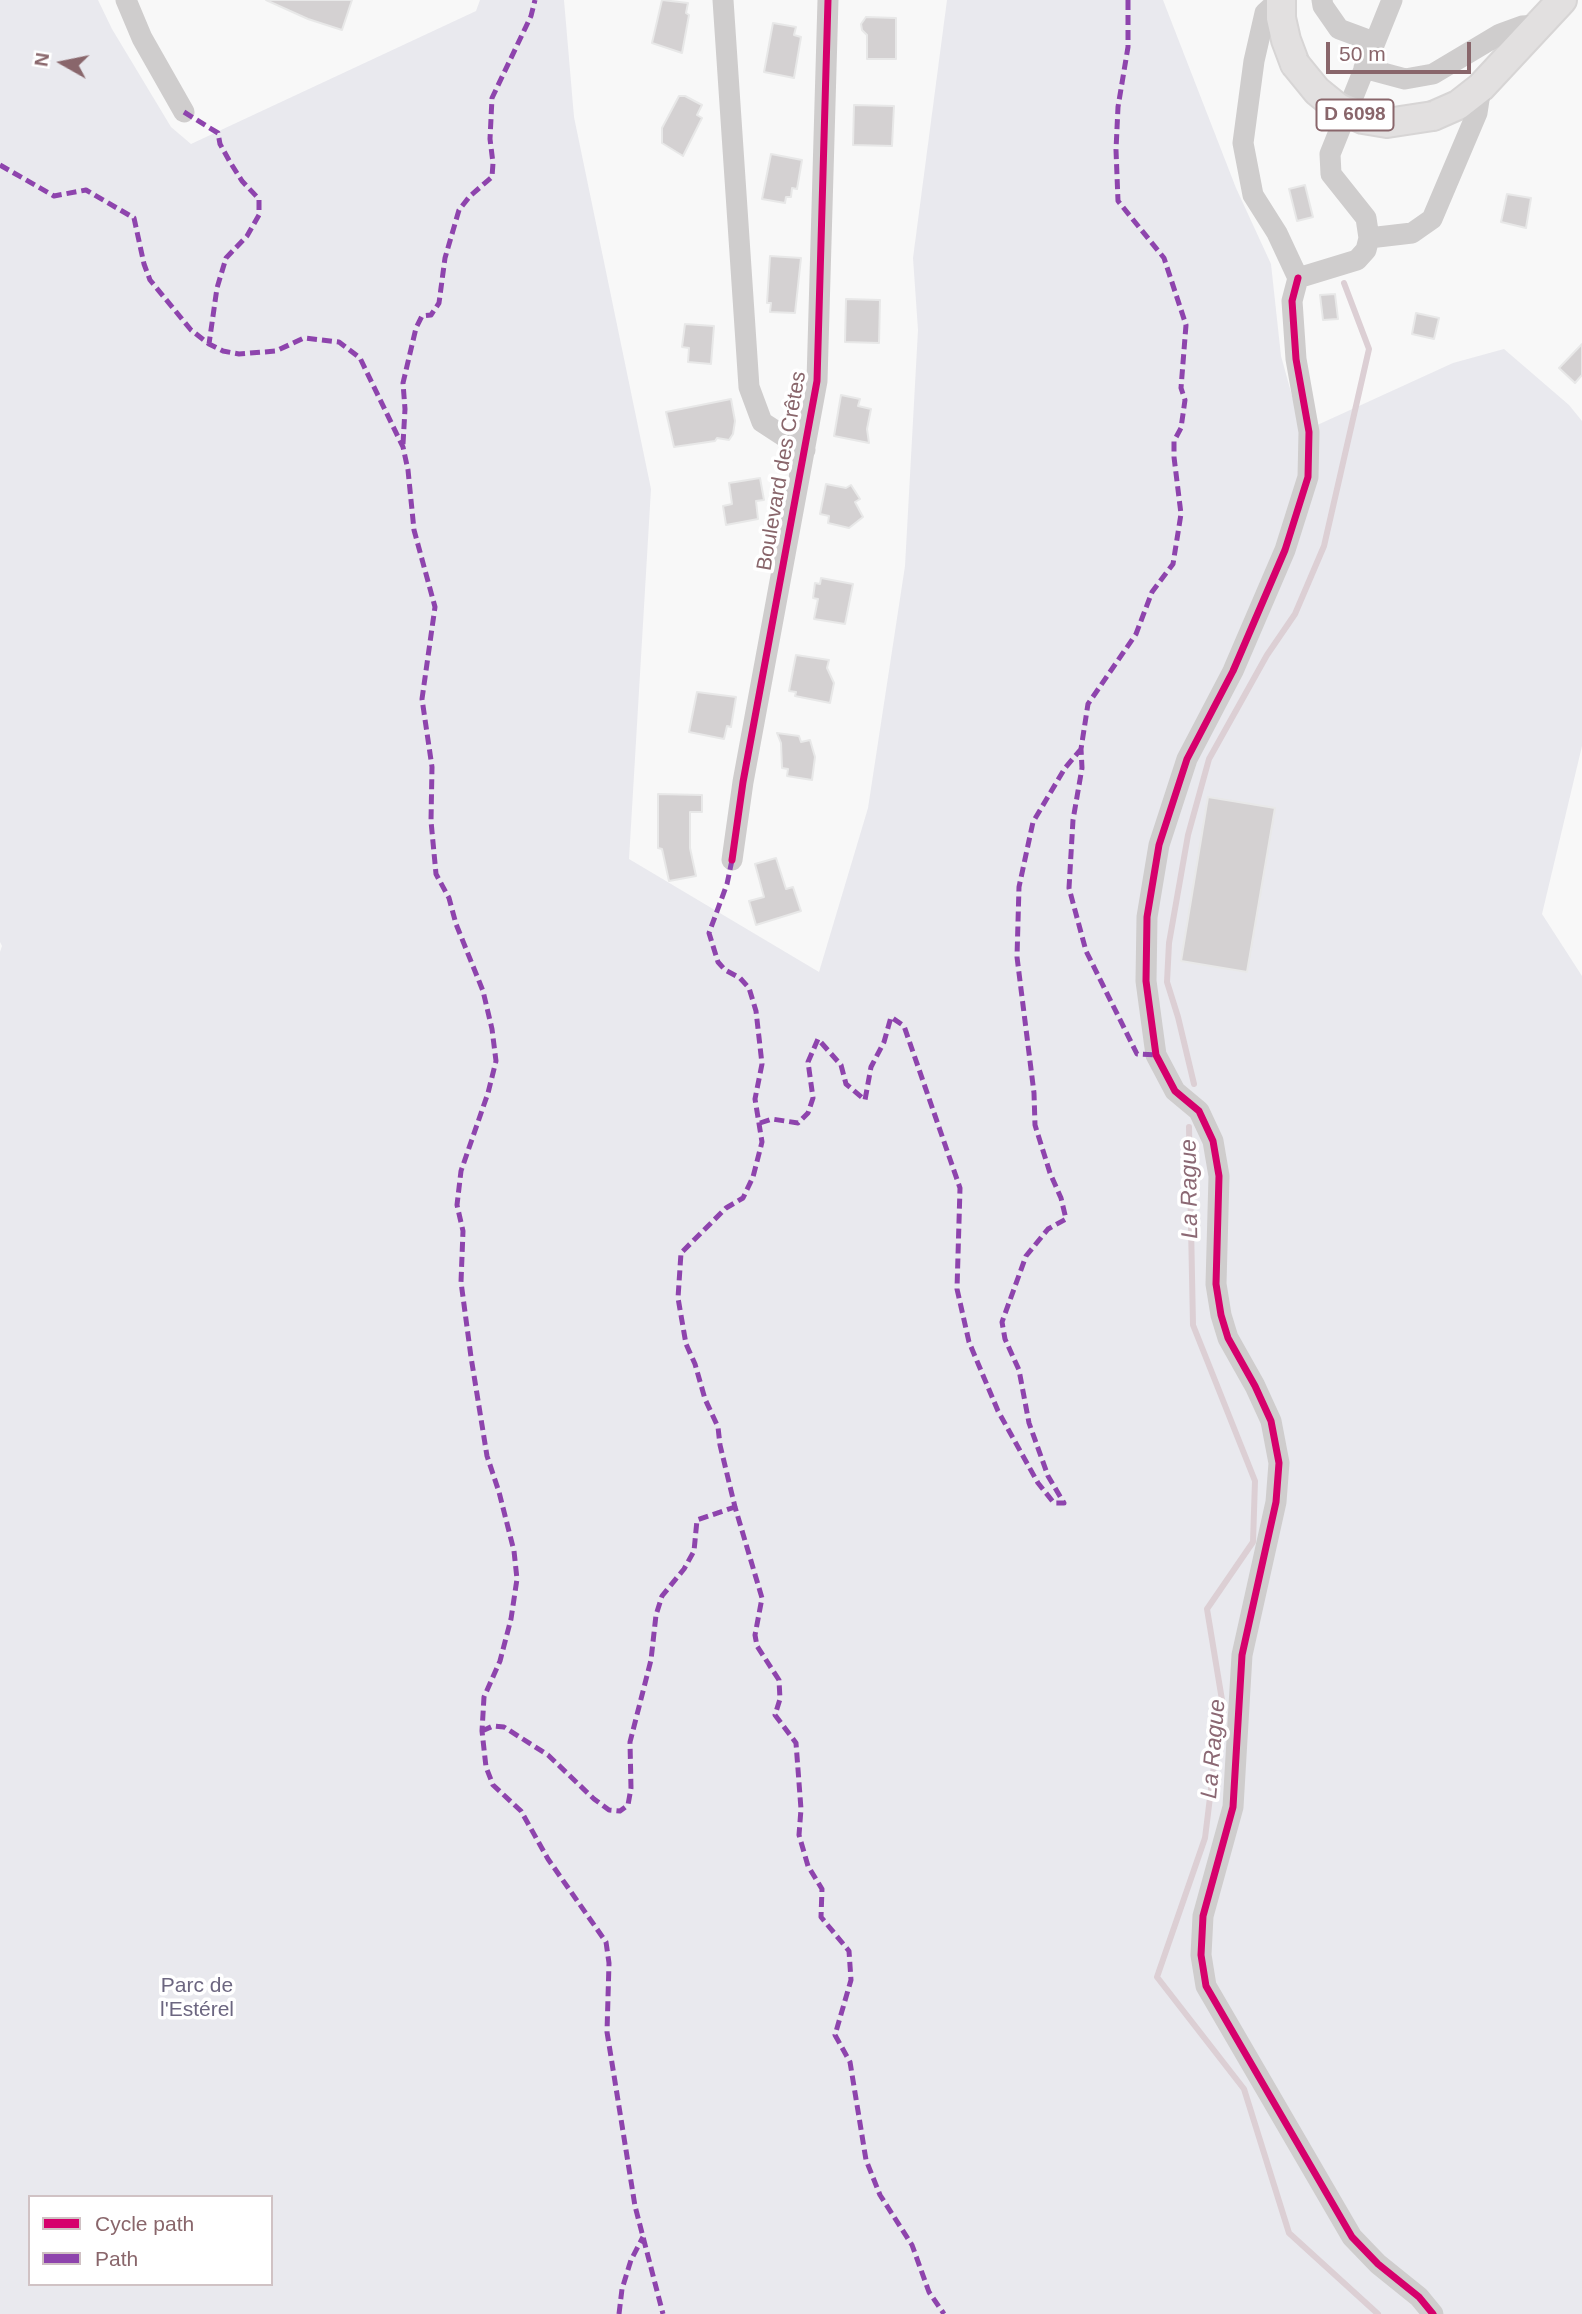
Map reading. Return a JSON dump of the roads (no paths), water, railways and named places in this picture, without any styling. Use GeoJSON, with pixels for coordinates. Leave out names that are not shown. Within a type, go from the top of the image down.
{"type":"FeatureCollection","features":[{"type":"Feature","properties":{"kind":"main road","name":"D 6098"},"geometry":{"type":"LineString","coordinates":[[1280,0],[1281,18],[1295,64],[1317,91],[1338,108],[1363,119],[1387,123],[1433,116],[1458,105],[1481,87],[1562,0]]}},
{"type":"Feature","properties":{"kind":"street"},"geometry":{"type":"LineString","coordinates":[[126,0],[142,38],[184,112]]}},
{"type":"Feature","properties":{"kind":"street","name":"Boulevard des Crêtes"},"geometry":{"type":"LineString","coordinates":[[723,0],[749,387],[762,422],[805,450]]}},
{"type":"Feature","properties":{"kind":"street","name":"Boulevard des Crêtes"},"geometry":{"type":"LineString","coordinates":[[732,860],[743,782],[817,381],[828,0]]}},
{"type":"Feature","properties":{"kind":"street"},"geometry":{"type":"LineString","coordinates":[[1280,0],[1265,13],[1254,61],[1243,143],[1254,195],[1277,233],[1298,278],[1292,301],[1296,359],[1308,432],[1308,477],[1284,550],[1238,659],[1186,759],[1159,845],[1147,916],[1146,981],[1156,1055],[1175,1091],[1199,1111],[1213,1141],[1219,1176],[1216,1284],[1221,1315],[1227,1338],[1255,1386],[1271,1421],[1279,1464],[1276,1502],[1242,1656],[1233,1807],[1203,1916],[1201,1955],[1206,1986],[1352,2236],[1378,2264],[1419,2297],[1433,2314]]}},
{"type":"Feature","properties":{"kind":"street"},"geometry":{"type":"LineString","coordinates":[[1322,0],[1322,6],[1339,29],[1374,42]]}},
{"type":"Feature","properties":{"kind":"street"},"geometry":{"type":"LineString","coordinates":[[1298,278],[1357,260],[1366,250],[1370,238],[1366,218],[1331,174],[1330,154],[1392,0]]}},
{"type":"Feature","properties":{"kind":"street"},"geometry":{"type":"LineString","coordinates":[[1364,68],[1405,79],[1433,74],[1500,34],[1522,26],[1538,25]]}},
{"type":"Feature","properties":{"kind":"street"},"geometry":{"type":"LineString","coordinates":[[1370,238],[1412,233],[1432,219],[1477,113],[1481,87]]}},
{"type":"Feature","properties":{"kind":"waterway"},"geometry":{"type":"LineString","coordinates":[[1194,1084],[1167,982],[1169,943],[1188,835],[1209,759],[1267,655],[1295,614],[1324,546],[1369,349],[1344,283]]}},
{"type":"Feature","properties":{"kind":"waterway","name":"La Rague"},"geometry":{"type":"LineString","coordinates":[[1189,1127],[1193,1325],[1255,1481],[1253,1542],[1207,1609],[1222,1700],[1205,1838],[1157,1977],[1244,2089],[1289,2233],[1378,2314]]}},
{"type":"Feature","properties":{"kind":"park label","name":"Parc de l'Estérel"},"geometry":{"type":"Point","coordinates":[197,1998]}}]}
